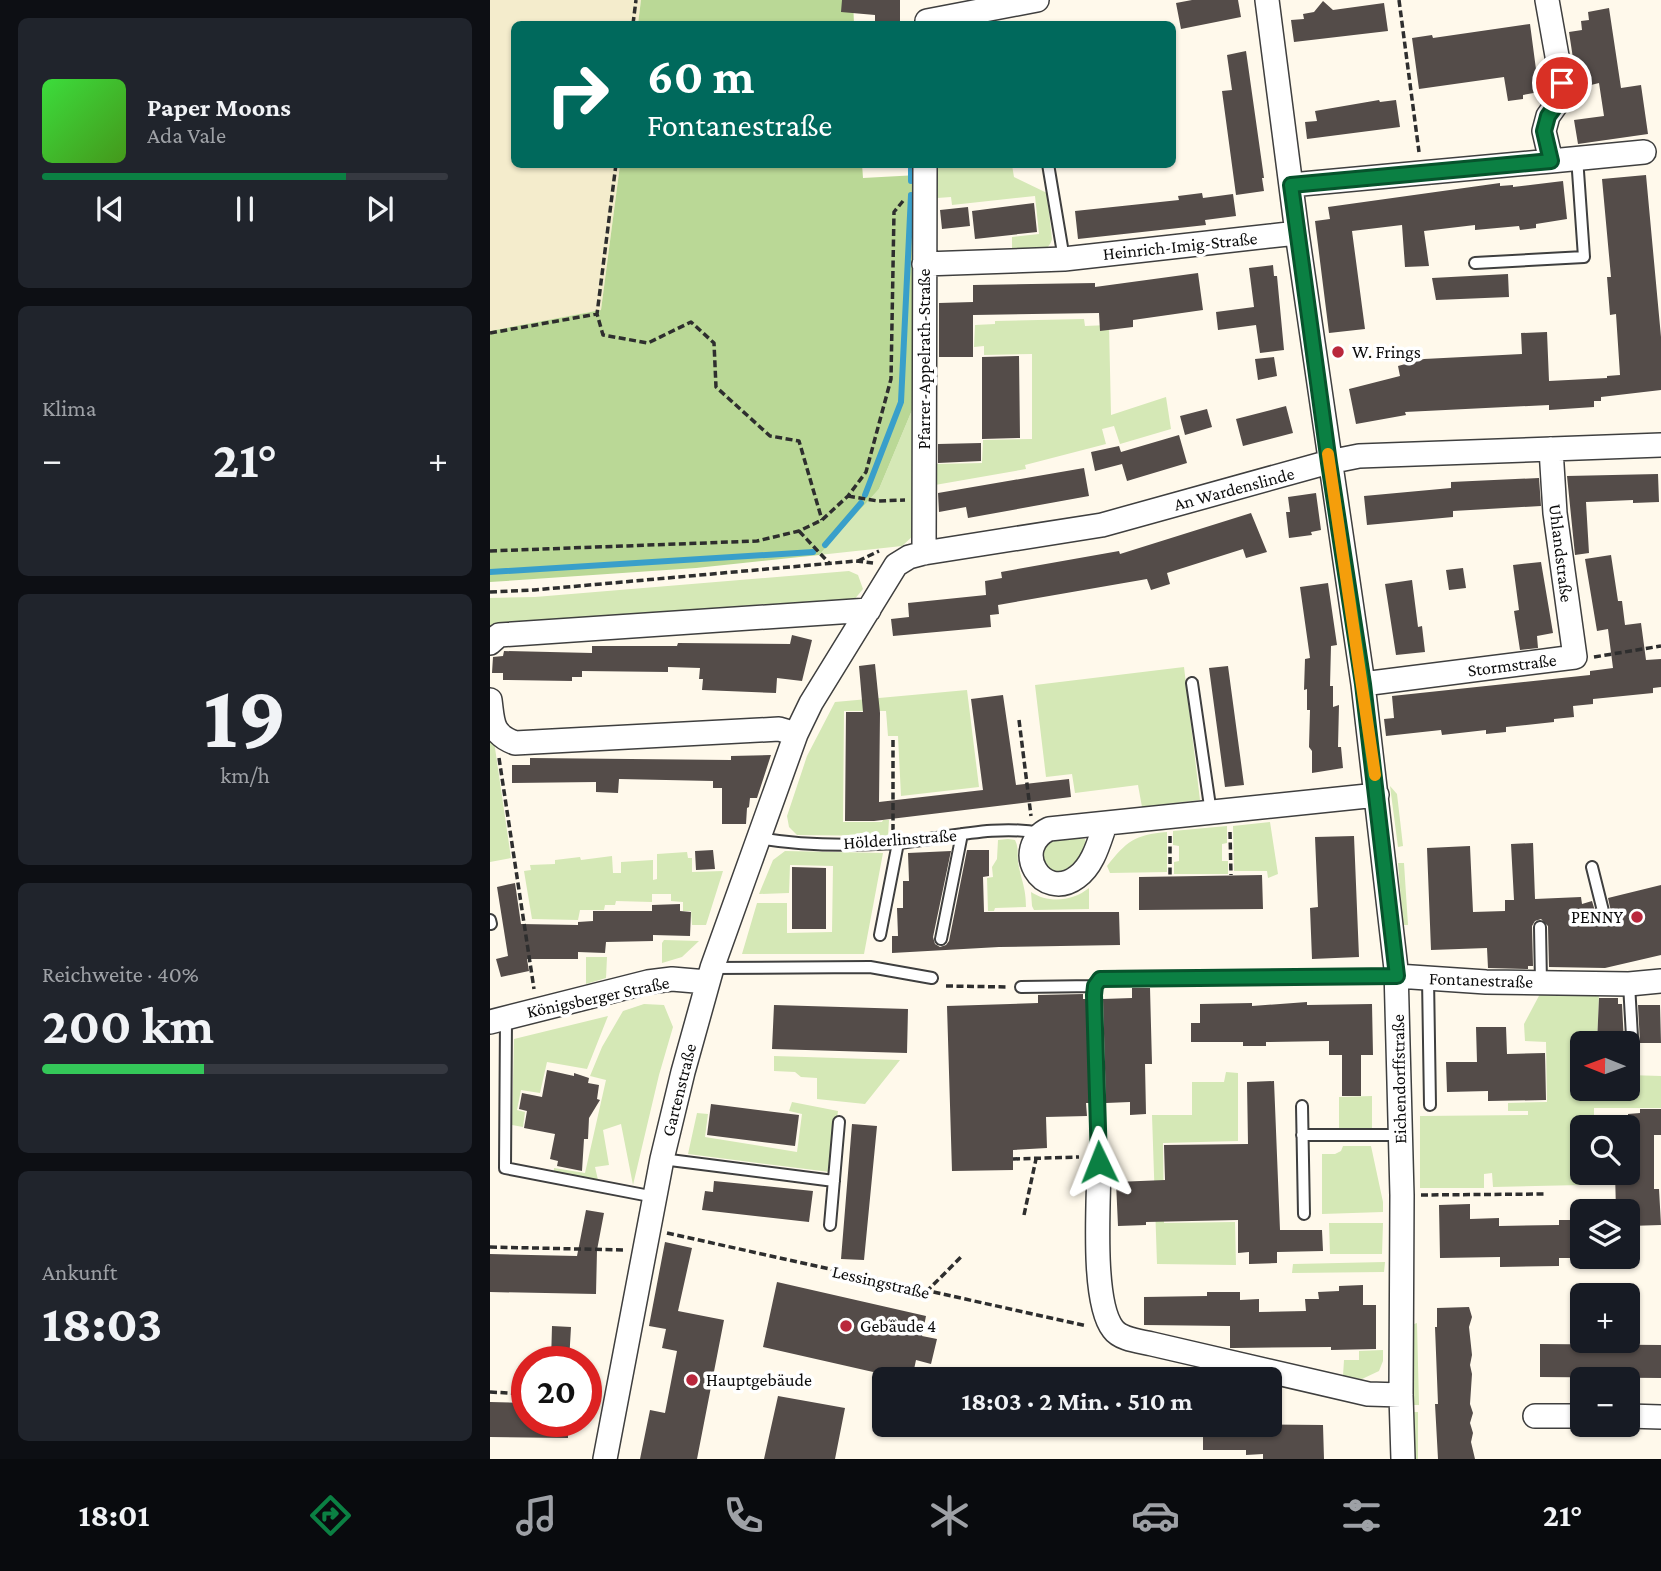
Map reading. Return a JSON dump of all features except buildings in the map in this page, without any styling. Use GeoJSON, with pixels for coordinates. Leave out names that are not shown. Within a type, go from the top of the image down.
{"type":"FeatureCollection","features":[{"type":"Feature","properties":{"kind":"street"},"geometry":{"type":"LineString","coordinates":[[927,15],[1037,0]]}},
{"type":"Feature","properties":{"kind":"street","name":"Eichendorffstraße"},"geometry":{"type":"LineString","coordinates":[[1267,0],[1329,463],[1363,684],[1397,976],[1402,1195],[1402,1459]]}},
{"type":"Feature","properties":{"kind":"street"},"geometry":{"type":"LineString","coordinates":[[1547,0],[1562,83],[1561,98],[1548,116],[1544,131],[1551,161]]}},
{"type":"Feature","properties":{"kind":"street"},"geometry":{"type":"LineString","coordinates":[[1291,185],[1654,151]]}},
{"type":"Feature","properties":{"kind":"street","name":"Pfarrer-Appelrath-Straße"},"geometry":{"type":"LineString","coordinates":[[924,553],[925,168]]}},
{"type":"Feature","properties":{"kind":"street","name":"Heinrich-Imig-Straße"},"geometry":{"type":"LineString","coordinates":[[924,264],[1064,259],[1297,233]]}},
{"type":"Feature","properties":{"kind":"street","name":"An Wardenslinde"},"geometry":{"type":"LineString","coordinates":[[888,558],[909,557],[1102,525],[1360,456],[1661,445]]}},
{"type":"Feature","properties":{"kind":"street","name":"Uhlandstraße"},"geometry":{"type":"LineString","coordinates":[[1551,449],[1555,513],[1575,657]]}},
{"type":"Feature","properties":{"kind":"street","name":"Gartenstraße"},"geometry":{"type":"LineString","coordinates":[[605,1459],[655,1197],[670,1160],[710,975],[796,734],[811,703],[869,610],[888,558]]}},
{"type":"Feature","properties":{"kind":"street"},"geometry":{"type":"LineString","coordinates":[[490,643],[499,635],[869,610]]}},
{"type":"Feature","properties":{"kind":"street","name":"Stormstraße"},"geometry":{"type":"LineString","coordinates":[[1363,684],[1575,657]]}},
{"type":"Feature","properties":{"kind":"street"},"geometry":{"type":"LineString","coordinates":[[490,700],[494,728],[503,738],[515,743],[779,729],[796,734]]}},
{"type":"Feature","properties":{"kind":"street","name":"Hölderlinstraße"},"geometry":{"type":"LineString","coordinates":[[1037,832],[1377,795]]}},
{"type":"Feature","properties":{"kind":"street"},"geometry":{"type":"LineString","coordinates":[[1037,832],[1031,850],[1033,866],[1044,881],[1059,883],[1077,878],[1083,872],[1097,850],[1105,825]]}},
{"type":"Feature","properties":{"kind":"street","name":"Königsberger Straße"},"geometry":{"type":"LineString","coordinates":[[498,1020],[648,982],[710,975]]}},
{"type":"Feature","properties":{"kind":"street","name":"Fontanestraße"},"geometry":{"type":"LineString","coordinates":[[1397,976],[1629,984],[1661,981]]}},
{"type":"Feature","properties":{"kind":"street"},"geometry":{"type":"LineString","coordinates":[[1098,1159],[1100,1283],[1105,1311],[1114,1331],[1121,1336],[1153,1344],[1368,1394],[1401,1395]]}},
{"type":"Feature","properties":{"kind":"street"},"geometry":{"type":"LineString","coordinates":[[1535,1416],[1570,1416]]}},
{"type":"Feature","properties":{"kind":"street"},"geometry":{"type":"LineString","coordinates":[[1640,1416],[1661,1417]]}},
{"type":"Feature","properties":{"kind":"lane"},"geometry":{"type":"LineString","coordinates":[[1475,263],[1584,257],[1577,157]]}},
{"type":"Feature","properties":{"kind":"lane"},"geometry":{"type":"LineString","coordinates":[[1049,168],[1064,259]]}},
{"type":"Feature","properties":{"kind":"lane"},"geometry":{"type":"LineString","coordinates":[[1192,683],[1220,812]]}},
{"type":"Feature","properties":{"kind":"lane","name":"Hölderlinstraße"},"geometry":{"type":"LineString","coordinates":[[758,838],[787,843],[895,843],[996,831],[1037,832]]}},
{"type":"Feature","properties":{"kind":"lane"},"geometry":{"type":"LineString","coordinates":[[942,939],[962,834]]}},
{"type":"Feature","properties":{"kind":"lane"},"geometry":{"type":"LineString","coordinates":[[880,935],[895,843]]}},
{"type":"Feature","properties":{"kind":"lane"},"geometry":{"type":"LineString","coordinates":[[1592,867],[1604,915]]}},
{"type":"Feature","properties":{"kind":"lane"},"geometry":{"type":"LineString","coordinates":[[1540,927],[1541,982]]}},
{"type":"Feature","properties":{"kind":"lane"},"geometry":{"type":"LineString","coordinates":[[710,975],[870,967],[932,978]]}},
{"type":"Feature","properties":{"kind":"lane","name":"Fontanestraße"},"geometry":{"type":"LineString","coordinates":[[1021,987],[1095,986],[1100,979],[1107,977],[1397,976]]}},
{"type":"Feature","properties":{"kind":"lane"},"geometry":{"type":"LineString","coordinates":[[1429,978],[1430,1105]]}},
{"type":"Feature","properties":{"kind":"lane"},"geometry":{"type":"LineString","coordinates":[[1629,984],[1632,1031]]}},
{"type":"Feature","properties":{"kind":"lane"},"geometry":{"type":"LineString","coordinates":[[1095,986],[1098,1159]]}},
{"type":"Feature","properties":{"kind":"lane"},"geometry":{"type":"LineString","coordinates":[[498,1020],[505,1168],[655,1197]]}},
{"type":"Feature","properties":{"kind":"lane"},"geometry":{"type":"LineString","coordinates":[[1302,1106],[1304,1214]]}},
{"type":"Feature","properties":{"kind":"lane"},"geometry":{"type":"LineString","coordinates":[[830,1225],[839,1122]]}},
{"type":"Feature","properties":{"kind":"lane"},"geometry":{"type":"LineString","coordinates":[[1302,1135],[1400,1135]]}},
{"type":"Feature","properties":{"kind":"lane","name":"Gartenstraße"},"geometry":{"type":"LineString","coordinates":[[670,1160],[834,1181]]}},
{"type":"Feature","properties":{"kind":"path"},"geometry":{"type":"LineString","coordinates":[[633,21],[636,0]]}},
{"type":"Feature","properties":{"kind":"path"},"geometry":{"type":"LineString","coordinates":[[1399,0],[1422,172]]}},
{"type":"Feature","properties":{"kind":"path"},"geometry":{"type":"LineString","coordinates":[[615,168],[597,314],[603,335],[648,343],[691,322],[714,343],[716,387],[770,436],[799,441],[822,520]]}},
{"type":"Feature","properties":{"kind":"path"},"geometry":{"type":"LineString","coordinates":[[490,551],[757,541],[799,531],[822,520],[848,496],[866,472],[891,379],[894,212],[925,168]]}},
{"type":"Feature","properties":{"kind":"path"},"geometry":{"type":"LineString","coordinates":[[490,333],[597,314]]}},
{"type":"Feature","properties":{"kind":"path"},"geometry":{"type":"LineString","coordinates":[[848,496],[878,501],[923,499]]}},
{"type":"Feature","properties":{"kind":"path"},"geometry":{"type":"LineString","coordinates":[[799,531],[830,564]]}},
{"type":"Feature","properties":{"kind":"path"},"geometry":{"type":"LineString","coordinates":[[856,561],[888,558]]}},
{"type":"Feature","properties":{"kind":"path"},"geometry":{"type":"LineString","coordinates":[[490,592],[888,558]]}},
{"type":"Feature","properties":{"kind":"path","name":"Stormstraße"},"geometry":{"type":"LineString","coordinates":[[1575,657],[1661,646]]}},
{"type":"Feature","properties":{"kind":"path"},"geometry":{"type":"LineString","coordinates":[[1020,720],[1037,832]]}},
{"type":"Feature","properties":{"kind":"path"},"geometry":{"type":"LineString","coordinates":[[494,728],[538,1010]]}},
{"type":"Feature","properties":{"kind":"path"},"geometry":{"type":"LineString","coordinates":[[893,740],[895,843]]}},
{"type":"Feature","properties":{"kind":"path"},"geometry":{"type":"LineString","coordinates":[[1220,812],[1231,875]]}},
{"type":"Feature","properties":{"kind":"path"},"geometry":{"type":"LineString","coordinates":[[1169,818],[1170,876]]}},
{"type":"Feature","properties":{"kind":"path"},"geometry":{"type":"LineString","coordinates":[[932,978],[949,988],[1021,987]]}},
{"type":"Feature","properties":{"kind":"path"},"geometry":{"type":"LineString","coordinates":[[1013,1159],[1098,1159]]}},
{"type":"Feature","properties":{"kind":"path"},"geometry":{"type":"LineString","coordinates":[[1024,1215],[1036,1159]]}},
{"type":"Feature","properties":{"kind":"path"},"geometry":{"type":"LineString","coordinates":[[1402,1195],[1545,1194]]}},
{"type":"Feature","properties":{"kind":"path","name":"Lessingstraße"},"geometry":{"type":"LineString","coordinates":[[490,1247],[646,1240],[926,1292],[1114,1331]]}},
{"type":"Feature","properties":{"kind":"path"},"geometry":{"type":"LineString","coordinates":[[926,1292],[961,1257]]}},
{"type":"Feature","properties":{"kind":"path"},"geometry":{"type":"LineString","coordinates":[[490,1392],[511,1393]]}},
{"type":"Feature","properties":{"kind":"shaded area"},"geometry":{"type":"Polygon","coordinates":[[[490,0],[641,0],[638,21],[511,21],[511,168],[620,168],[601,310],[490,331],[490,0]]]}},
{"type":"Feature","properties":{"kind":"green space"},"geometry":{"type":"Polygon","coordinates":[[[641,0],[853,0],[854,21],[638,21],[641,0]]]}},
{"type":"Feature","properties":{"kind":"green space"},"geometry":{"type":"Polygon","coordinates":[[[620,168],[862,168],[863,178],[918,175],[915,403],[879,489],[819,555],[696,568],[490,582],[490,331],[601,310],[620,168]]]}},
{"type":"Feature","properties":{"kind":"green space"},"geometry":{"type":"Polygon","coordinates":[[[937,168],[1012,168],[1014,177],[1047,193],[1052,239],[1046,248],[1036,252],[1012,252],[1012,237],[1039,234],[1035,196],[952,205],[951,197],[937,198],[937,168]]]}},
{"type":"Feature","properties":{"kind":"green space"},"geometry":{"type":"Polygon","coordinates":[[[1084,319],[1085,326],[1109,325],[1111,415],[1166,397],[1171,429],[1120,444],[1114,426],[1102,429],[1106,444],[1025,465],[1026,469],[935,485],[936,464],[982,463],[983,440],[1032,439],[1032,354],[984,355],[984,346],[974,347],[975,325],[995,324],[995,321],[1084,319]]]}},
{"type":"Feature","properties":{"kind":"green space"},"geometry":{"type":"Polygon","coordinates":[[[915,403],[914,535],[902,546],[819,555],[879,489],[915,403]]]}},
{"type":"Feature","properties":{"kind":"green space"},"geometry":{"type":"Polygon","coordinates":[[[849,571],[858,575],[863,589],[849,606],[769,611],[768,604],[490,626],[490,598],[535,597],[849,571]]]}},
{"type":"Feature","properties":{"kind":"green space"},"geometry":{"type":"Polygon","coordinates":[[[1184,667],[1200,800],[1142,807],[1138,785],[1075,793],[1072,774],[1046,777],[1035,685],[1184,667]]]}},
{"type":"Feature","properties":{"kind":"green space"},"geometry":{"type":"Polygon","coordinates":[[[967,690],[979,787],[901,796],[898,736],[888,736],[886,711],[844,711],[843,822],[889,820],[888,836],[797,835],[789,827],[787,816],[807,756],[835,702],[967,690]]]}},
{"type":"Feature","properties":{"kind":"green space"},"geometry":{"type":"Polygon","coordinates":[[[494,741],[511,858],[490,862],[490,742],[494,741]]]}},
{"type":"Feature","properties":{"kind":"green space"},"geometry":{"type":"Polygon","coordinates":[[[1390,786],[1397,794],[1403,846],[1398,847],[1390,786]]]}},
{"type":"Feature","properties":{"kind":"green space"},"geometry":{"type":"Polygon","coordinates":[[[1270,822],[1278,874],[1268,878],[1267,871],[1234,871],[1233,826],[1270,822]]]}},
{"type":"Feature","properties":{"kind":"green space"},"geometry":{"type":"Polygon","coordinates":[[[1227,826],[1227,843],[1222,844],[1222,861],[1228,861],[1228,874],[1174,874],[1174,862],[1179,861],[1179,846],[1173,845],[1173,831],[1227,826]]]}},
{"type":"Feature","properties":{"kind":"green space"},"geometry":{"type":"Polygon","coordinates":[[[1167,832],[1167,872],[1110,873],[1107,866],[1126,845],[1139,837],[1167,832]]]}},
{"type":"Feature","properties":{"kind":"green space"},"geometry":{"type":"Polygon","coordinates":[[[1064,837],[1085,839],[1085,852],[1078,862],[1057,875],[1043,866],[1042,850],[1064,837]]]}},
{"type":"Feature","properties":{"kind":"green space"},"geometry":{"type":"Polygon","coordinates":[[[998,840],[1015,840],[1017,846],[1026,907],[995,908],[994,911],[988,911],[987,878],[993,877],[992,867],[997,859],[998,840]]]}},
{"type":"Feature","properties":{"kind":"green space"},"geometry":{"type":"Polygon","coordinates":[[[785,851],[883,853],[864,954],[742,954],[757,903],[787,903],[787,933],[832,932],[833,866],[790,865],[789,893],[759,894],[773,860],[785,851]]]}},
{"type":"Feature","properties":{"kind":"green space"},"geometry":{"type":"Polygon","coordinates":[[[687,852],[688,858],[692,858],[692,872],[723,871],[706,925],[692,925],[691,911],[683,911],[683,902],[671,901],[671,894],[652,894],[652,902],[616,901],[615,905],[605,905],[604,910],[580,910],[578,920],[532,919],[524,871],[531,870],[530,865],[555,864],[555,860],[580,857],[581,860],[612,856],[613,873],[621,873],[621,862],[653,860],[653,880],[657,879],[657,854],[687,852]]]}},
{"type":"Feature","properties":{"kind":"green space"},"geometry":{"type":"Polygon","coordinates":[[[1398,863],[1404,863],[1408,925],[1403,925],[1398,863]]]}},
{"type":"Feature","properties":{"kind":"green space"},"geometry":{"type":"Polygon","coordinates":[[[1089,888],[1089,909],[1034,910],[1032,906],[1031,892],[1045,898],[1061,899],[1076,896],[1089,888]]]}},
{"type":"Feature","properties":{"kind":"green space"},"geometry":{"type":"Polygon","coordinates":[[[664,940],[699,941],[682,957],[662,963],[664,940]]]}},
{"type":"Feature","properties":{"kind":"green space"},"geometry":{"type":"Polygon","coordinates":[[[586,957],[607,957],[606,978],[586,984],[586,957]]]}},
{"type":"Feature","properties":{"kind":"green space"},"geometry":{"type":"Polygon","coordinates":[[[1541,992],[1599,995],[1598,1031],[1570,1031],[1570,1101],[1640,1101],[1640,1075],[1661,1076],[1661,1108],[1594,1108],[1594,1115],[1570,1115],[1570,1185],[1581,1185],[1493,1187],[1492,1173],[1484,1174],[1484,1188],[1420,1188],[1420,1116],[1528,1115],[1528,1111],[1508,1111],[1508,1103],[1547,1102],[1546,1042],[1525,1041],[1524,1024],[1541,992]]]}},
{"type":"Feature","properties":{"kind":"green space"},"geometry":{"type":"Polygon","coordinates":[[[644,1004],[664,1005],[673,1027],[633,1185],[621,1124],[603,1130],[609,1165],[595,1167],[598,1180],[554,1172],[554,1168],[585,1173],[606,1080],[590,1076],[602,1047],[623,1011],[644,1004]]]}},
{"type":"Feature","properties":{"kind":"green space"},"geometry":{"type":"Polygon","coordinates":[[[608,1016],[587,1069],[547,1062],[540,1093],[521,1090],[517,1110],[525,1112],[523,1127],[512,1125],[514,1039],[608,1016]]]}},
{"type":"Feature","properties":{"kind":"green space"},"geometry":{"type":"Polygon","coordinates":[[[774,1056],[900,1060],[865,1104],[817,1099],[817,1078],[801,1077],[795,1072],[774,1071],[774,1056]]]}},
{"type":"Feature","properties":{"kind":"green space"},"geometry":{"type":"Polygon","coordinates":[[[1226,1072],[1238,1073],[1238,1141],[1163,1143],[1164,1223],[1235,1222],[1236,1265],[1157,1264],[1152,1115],[1192,1115],[1192,1082],[1224,1082],[1226,1072]]]}},
{"type":"Feature","properties":{"kind":"green space"},"geometry":{"type":"Polygon","coordinates":[[[1372,1096],[1372,1129],[1339,1129],[1339,1097],[1372,1096]]]}},
{"type":"Feature","properties":{"kind":"green space"},"geometry":{"type":"Polygon","coordinates":[[[792,1102],[838,1111],[830,1172],[688,1154],[697,1113],[708,1114],[705,1137],[797,1152],[802,1114],[789,1111],[792,1102]]]}},
{"type":"Feature","properties":{"kind":"green space"},"geometry":{"type":"Polygon","coordinates":[[[1343,1146],[1371,1146],[1383,1212],[1322,1214],[1322,1154],[1335,1154],[1341,1151],[1343,1146]]]}},
{"type":"Feature","properties":{"kind":"green space"},"geometry":{"type":"Polygon","coordinates":[[[1329,1223],[1383,1223],[1382,1254],[1330,1254],[1329,1223]]]}},
{"type":"Feature","properties":{"kind":"green space"},"geometry":{"type":"Polygon","coordinates":[[[1385,1262],[1384,1272],[1292,1273],[1293,1264],[1385,1262]]]}},
{"type":"Feature","properties":{"kind":"green space"},"geometry":{"type":"Polygon","coordinates":[[[1417,1323],[1419,1405],[1412,1405],[1411,1325],[1417,1323]]]}},
{"type":"Feature","properties":{"kind":"green space"},"geometry":{"type":"Polygon","coordinates":[[[1383,1350],[1379,1371],[1362,1379],[1343,1376],[1344,1360],[1359,1360],[1359,1351],[1383,1350]]]}},
{"type":"Feature","properties":{"kind":"green space"},"geometry":{"type":"Polygon","coordinates":[[[1412,1412],[1418,1412],[1418,1459],[1413,1459],[1412,1412]]]}},
{"type":"Feature","properties":{"kind":"waterway"},"geometry":{"type":"LineString","coordinates":[[911,168],[911,181]]}},
{"type":"Feature","properties":{"kind":"waterway"},"geometry":{"type":"LineString","coordinates":[[865,495],[901,402],[911,195]]}},
{"type":"Feature","properties":{"kind":"waterway"},"geometry":{"type":"LineString","coordinates":[[825,545],[861,503]]}},
{"type":"Feature","properties":{"kind":"waterway"},"geometry":{"type":"LineString","coordinates":[[490,572],[813,552]]}},
{"type":"Feature","properties":{"kind":"slow traffic"},"geometry":{"type":"LineString","coordinates":[[1328,454],[1375,775]]}},
{"type":"Feature","properties":{"kind":"place","name":"W. Frings"},"geometry":{"type":"Point","coordinates":[1338,352]}},
{"type":"Feature","properties":{"kind":"place","name":"PENNY"},"geometry":{"type":"Point","coordinates":[1637,917]}},
{"type":"Feature","properties":{"kind":"place","name":"Gebäude 4"},"geometry":{"type":"Point","coordinates":[846,1326]}},
{"type":"Feature","properties":{"kind":"place","name":"Hauptgebäude"},"geometry":{"type":"Point","coordinates":[692,1380]}},
{"type":"Feature","properties":{"kind":"route"},"geometry":{"type":"LineString","coordinates":[[1099,1162],[1094,995],[1095,986],[1100,979],[1397,976],[1363,684],[1291,185],[1551,161],[1544,131],[1548,116],[1561,98],[1562,83]]}}]}
